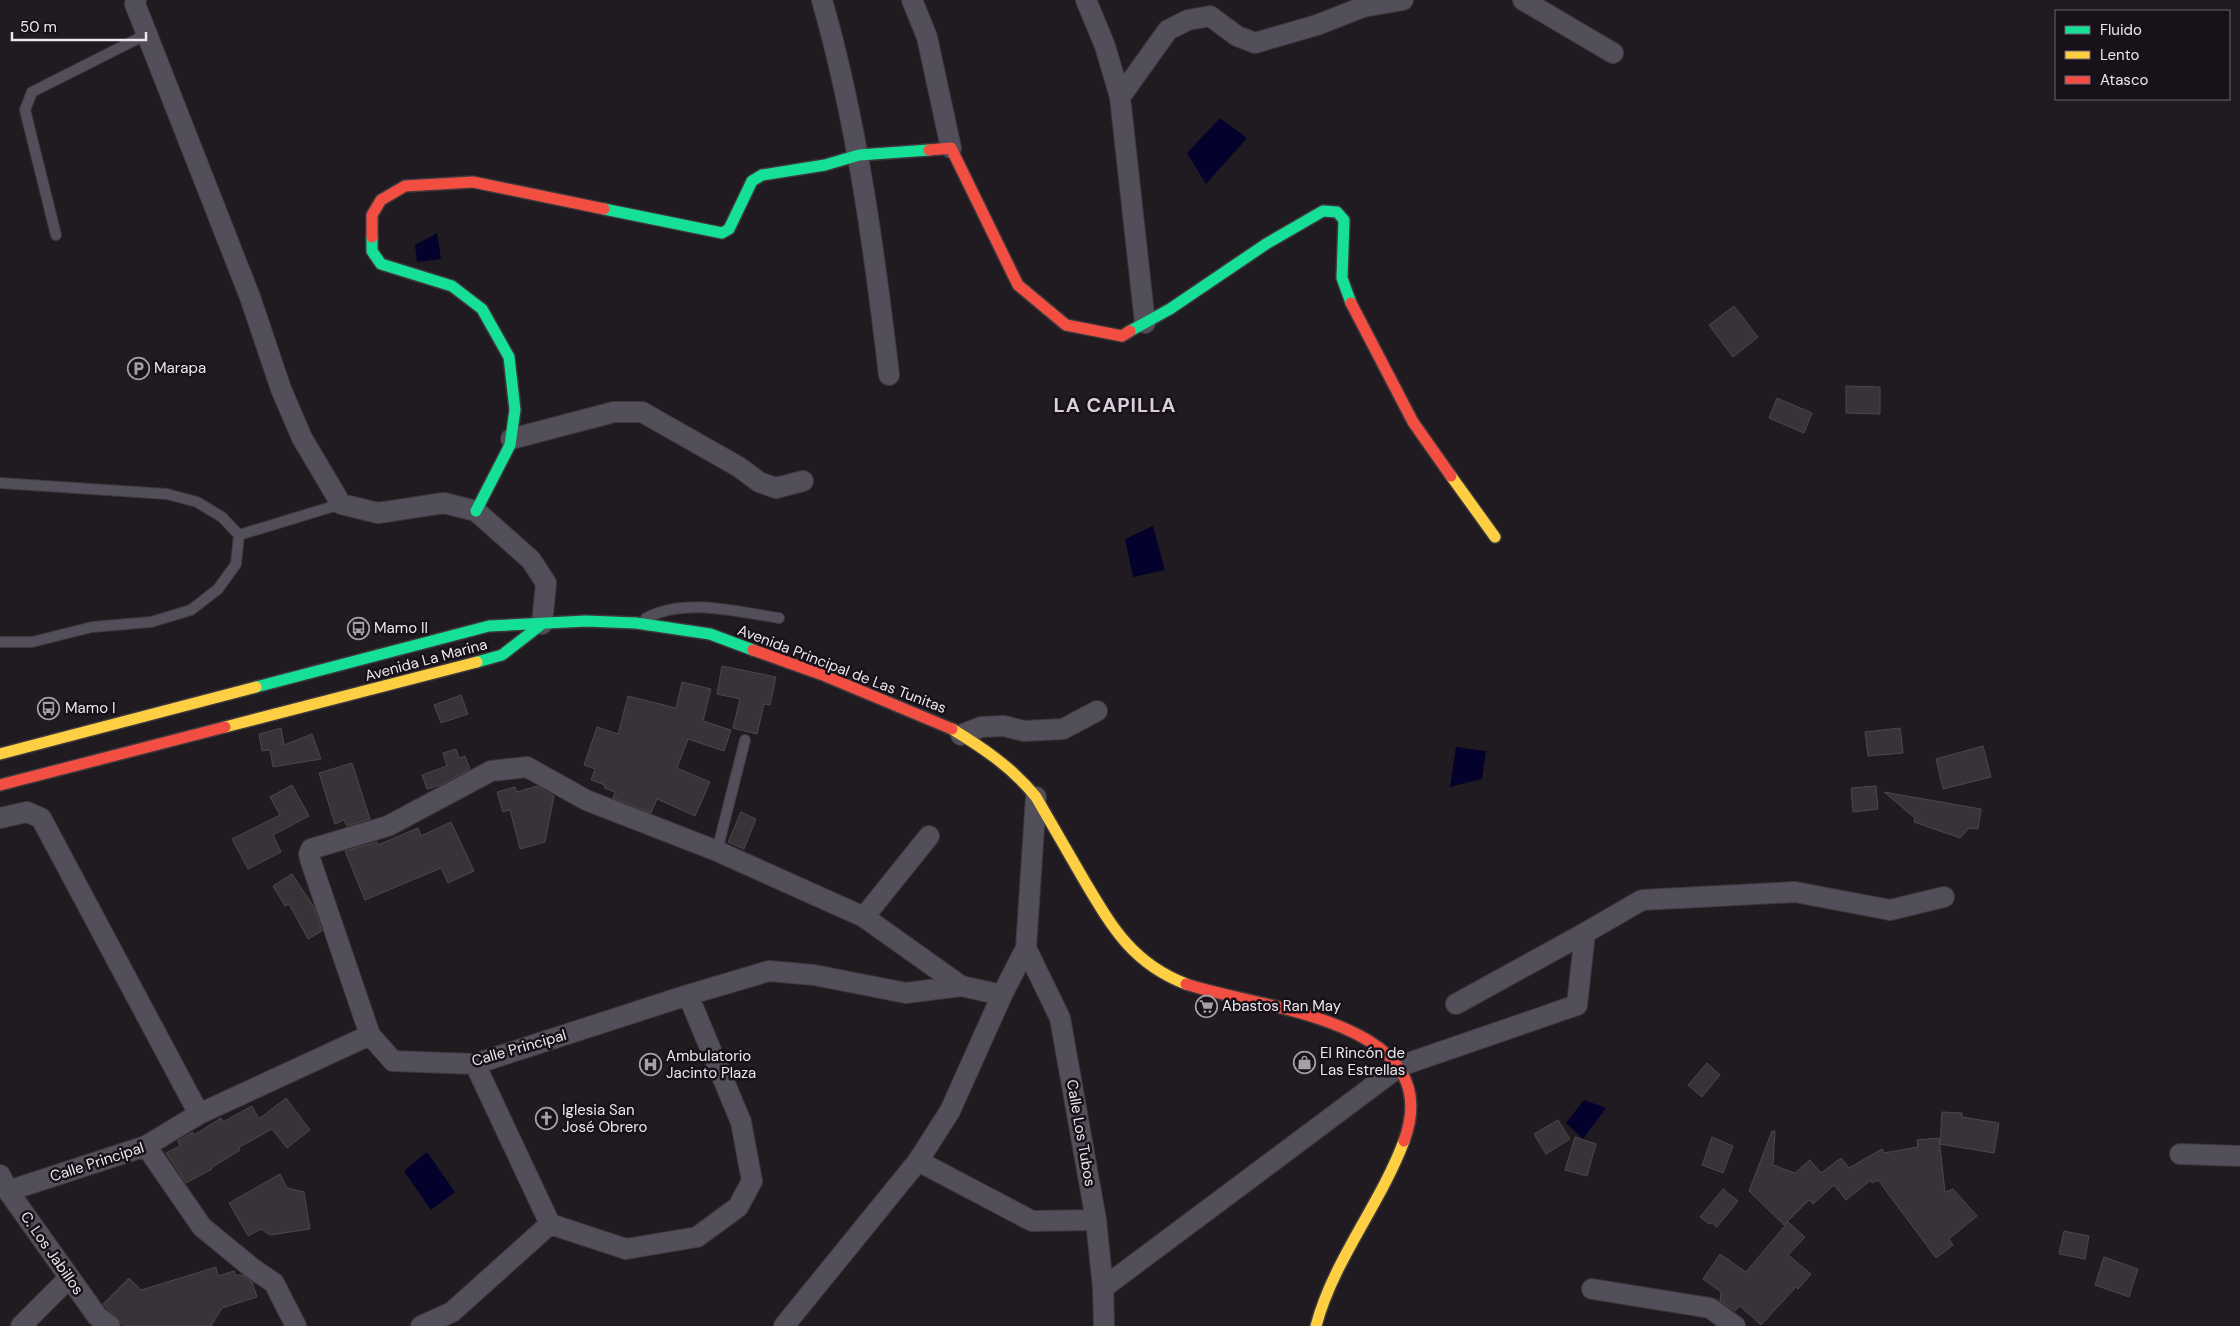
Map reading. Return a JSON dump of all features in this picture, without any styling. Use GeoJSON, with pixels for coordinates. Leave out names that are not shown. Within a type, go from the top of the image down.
{"type":"FeatureCollection","features":[{"type":"Feature","properties":{"kind":"main road"},"geometry":{"type":"LineString","coordinates":[[476,511],[510,444],[515,410],[509,357],[482,309],[452,286],[381,264],[372,251],[372,216],[381,200],[405,186],[473,182],[722,232],[729,228],[752,181],[762,175],[825,166],[859,155],[951,148],[1018,285],[1066,324],[1122,336],[1170,309],[1266,244],[1314,216],[1323,212],[1337,212],[1344,220],[1342,278],[1347,296],[1413,422],[1495,537]]}},
{"type":"Feature","properties":{"kind":"main road","name":"Avenida Principal de Las Tunitas"},"geometry":{"type":"LineString","coordinates":[[542,624],[586,621],[636,623],[710,634],[823,675],[948,726],[994,755],[1036,797],[1114,929],[1134,952],[1160,971],[1195,986],[1321,1018],[1384,1049],[1400,1066],[1408,1081],[1412,1106],[1405,1142],[1376,1203],[1332,1281],[1320,1306],[1316,1326]]}},
{"type":"Feature","properties":{"kind":"main road","name":"Avenida La Marina"},"geometry":{"type":"LineString","coordinates":[[0,754],[488,626],[542,624]]}},
{"type":"Feature","properties":{"kind":"main road","name":"Avenida La Marina"},"geometry":{"type":"LineString","coordinates":[[0,785],[502,655],[542,624]]}},
{"type":"Feature","properties":{"kind":"street"},"geometry":{"type":"LineString","coordinates":[[136,0],[135,4],[250,297],[281,389],[302,438],[342,504],[378,513],[444,503],[476,511],[531,560],[546,583],[542,624]]}},
{"type":"Feature","properties":{"kind":"street"},"geometry":{"type":"LineString","coordinates":[[822,0],[838,55],[847,110],[859,155],[889,375]]}},
{"type":"Feature","properties":{"kind":"street"},"geometry":{"type":"LineString","coordinates":[[912,0],[927,36],[951,148]]}},
{"type":"Feature","properties":{"kind":"street"},"geometry":{"type":"LineString","coordinates":[[1086,0],[1105,46],[1120,97],[1145,323]]}},
{"type":"Feature","properties":{"kind":"street"},"geometry":{"type":"LineString","coordinates":[[1120,97],[1168,30],[1188,20],[1210,16],[1236,36],[1255,43],[1317,26],[1363,7],[1403,0]]}},
{"type":"Feature","properties":{"kind":"street"},"geometry":{"type":"LineString","coordinates":[[1523,0],[1613,53]]}},
{"type":"Feature","properties":{"kind":"street"},"geometry":{"type":"LineString","coordinates":[[511,439],[614,412],[642,412],[739,467],[759,482],[776,488],[803,481]]}},
{"type":"Feature","properties":{"kind":"street"},"geometry":{"type":"LineString","coordinates":[[961,735],[981,727],[1004,726],[1024,731],[1063,729],[1097,711]]}},
{"type":"Feature","properties":{"kind":"street"},"geometry":{"type":"LineString","coordinates":[[370,1035],[311,862],[309,854],[311,849],[388,826],[491,771],[527,767],[586,800],[717,850],[864,917],[961,986]]}},
{"type":"Feature","properties":{"kind":"street"},"geometry":{"type":"LineString","coordinates":[[784,1326],[918,1161],[950,1111],[1002,995],[1026,948],[1036,797]]}},
{"type":"Feature","properties":{"kind":"street"},"geometry":{"type":"LineString","coordinates":[[0,818],[27,812],[42,818],[198,1114]]}},
{"type":"Feature","properties":{"kind":"street"},"geometry":{"type":"LineString","coordinates":[[864,917],[929,836]]}},
{"type":"Feature","properties":{"kind":"street"},"geometry":{"type":"LineString","coordinates":[[1456,1004],[1642,900],[1795,892],[1890,910],[1944,897]]}},
{"type":"Feature","properties":{"kind":"street"},"geometry":{"type":"LineString","coordinates":[[1103,1288],[1400,1066],[1577,1005],[1585,933]]}},
{"type":"Feature","properties":{"kind":"street","name":"Calle Los Tubos"},"geometry":{"type":"LineString","coordinates":[[1026,948],[1060,1018],[1096,1220],[1103,1288],[1104,1326]]}},
{"type":"Feature","properties":{"kind":"street","name":"Calle Principal"},"geometry":{"type":"LineString","coordinates":[[4,1183],[146,1146],[198,1114],[370,1035],[393,1061],[475,1064],[688,995],[769,971],[814,975],[906,993],[961,986],[1002,995]]}},
{"type":"Feature","properties":{"kind":"street"},"geometry":{"type":"LineString","coordinates":[[475,1064],[550,1224],[626,1249],[697,1237],[738,1207],[752,1180],[741,1122],[688,995]]}},
{"type":"Feature","properties":{"kind":"street"},"geometry":{"type":"LineString","coordinates":[[146,1146],[202,1227],[252,1268],[274,1283],[296,1326]]}},
{"type":"Feature","properties":{"kind":"street"},"geometry":{"type":"LineString","coordinates":[[2180,1154],[2240,1156]]}},
{"type":"Feature","properties":{"kind":"street"},"geometry":{"type":"LineString","coordinates":[[918,1161],[1032,1221],[1096,1220]]}},
{"type":"Feature","properties":{"kind":"street","name":"C. Los Jabillos"},"geometry":{"type":"LineString","coordinates":[[4,1183],[97,1316],[110,1326]]}},
{"type":"Feature","properties":{"kind":"street"},"geometry":{"type":"LineString","coordinates":[[421,1326],[452,1312],[550,1224]]}},
{"type":"Feature","properties":{"kind":"street"},"geometry":{"type":"LineString","coordinates":[[21,1326],[69,1278]]}},
{"type":"Feature","properties":{"kind":"street"},"geometry":{"type":"LineString","coordinates":[[1592,1288],[1710,1308],[1735,1326]]}},
{"type":"Feature","properties":{"kind":"lane"},"geometry":{"type":"LineString","coordinates":[[56,235],[25,110],[32,92],[147,34]]}},
{"type":"Feature","properties":{"kind":"lane"},"geometry":{"type":"LineString","coordinates":[[0,483],[167,494],[197,502],[222,517],[239,535],[236,564],[218,588],[191,610],[151,622],[92,627],[32,642],[0,642]]}},
{"type":"Feature","properties":{"kind":"lane"},"geometry":{"type":"LineString","coordinates":[[239,535],[342,504]]}},
{"type":"Feature","properties":{"kind":"lane"},"geometry":{"type":"LineString","coordinates":[[636,623],[658,612],[698,607],[780,618]]}},
{"type":"Feature","properties":{"kind":"lane"},"geometry":{"type":"LineString","coordinates":[[717,850],[745,740]]}},
{"type":"Feature","properties":{"kind":"shaded area"},"geometry":{"type":"Polygon","coordinates":[[[1220,118],[1247,138],[1206,184],[1187,153],[1220,118]]]}},
{"type":"Feature","properties":{"kind":"shaded area"},"geometry":{"type":"Polygon","coordinates":[[[437,233],[441,259],[417,262],[415,245],[437,233]]]}},
{"type":"Feature","properties":{"kind":"shaded area"},"geometry":{"type":"Polygon","coordinates":[[[1153,526],[1165,570],[1133,577],[1125,539],[1153,526]]]}},
{"type":"Feature","properties":{"kind":"shaded area"},"geometry":{"type":"Polygon","coordinates":[[[1456,747],[1486,751],[1482,779],[1450,787],[1456,747]]]}},
{"type":"Feature","properties":{"kind":"shaded area"},"geometry":{"type":"Polygon","coordinates":[[[1584,1100],[1606,1108],[1583,1139],[1566,1123],[1584,1100]]]}},
{"type":"Feature","properties":{"kind":"shaded area"},"geometry":{"type":"Polygon","coordinates":[[[427,1152],[455,1192],[431,1210],[404,1171],[427,1152]]]}},
{"type":"Feature","properties":{"kind":"building"},"geometry":{"type":"Polygon","coordinates":[[[1734,306],[1758,337],[1733,357],[1709,325],[1734,306]]]}},
{"type":"Feature","properties":{"kind":"building"},"geometry":{"type":"Polygon","coordinates":[[[1846,386],[1880,387],[1880,414],[1846,413],[1846,386]]]}},
{"type":"Feature","properties":{"kind":"building"},"geometry":{"type":"Polygon","coordinates":[[[1777,398],[1812,413],[1804,433],[1769,418],[1777,398]]]}},
{"type":"Feature","properties":{"kind":"building"},"geometry":{"type":"Polygon","coordinates":[[[722,666],[776,677],[770,705],[764,704],[757,734],[733,728],[740,699],[717,694],[722,666]]]}},
{"type":"Feature","properties":{"kind":"building"},"geometry":{"type":"Polygon","coordinates":[[[682,682],[711,689],[703,721],[731,730],[724,751],[688,739],[677,768],[710,782],[695,816],[657,799],[651,813],[613,798],[615,792],[604,788],[605,785],[591,780],[595,769],[584,765],[597,727],[618,734],[628,696],[676,708],[682,682]]]}},
{"type":"Feature","properties":{"kind":"building"},"geometry":{"type":"Polygon","coordinates":[[[461,695],[468,714],[441,723],[434,705],[461,695]]]}},
{"type":"Feature","properties":{"kind":"building"},"geometry":{"type":"Polygon","coordinates":[[[281,728],[284,745],[312,734],[321,759],[273,767],[270,750],[262,751],[259,734],[281,728]]]}},
{"type":"Feature","properties":{"kind":"building"},"geometry":{"type":"Polygon","coordinates":[[[1900,728],[1903,753],[1868,756],[1865,732],[1900,728]]]}},
{"type":"Feature","properties":{"kind":"building"},"geometry":{"type":"Polygon","coordinates":[[[1983,746],[1991,777],[1943,789],[1936,759],[1983,746]]]}},
{"type":"Feature","properties":{"kind":"building"},"geometry":{"type":"Polygon","coordinates":[[[456,749],[459,758],[465,756],[470,769],[440,785],[427,789],[422,775],[447,766],[443,753],[456,749]]]}},
{"type":"Feature","properties":{"kind":"building"},"geometry":{"type":"Polygon","coordinates":[[[352,763],[370,819],[347,826],[344,820],[335,824],[319,773],[352,763]]]}},
{"type":"Feature","properties":{"kind":"building"},"geometry":{"type":"Polygon","coordinates":[[[292,785],[309,816],[273,835],[281,852],[248,869],[232,839],[280,815],[270,797],[292,785]]]}},
{"type":"Feature","properties":{"kind":"building"},"geometry":{"type":"Polygon","coordinates":[[[537,786],[554,796],[545,842],[520,849],[510,810],[503,812],[497,792],[515,787],[517,792],[537,786]]]}},
{"type":"Feature","properties":{"kind":"building"},"geometry":{"type":"Polygon","coordinates":[[[1876,786],[1878,809],[1853,812],[1851,788],[1876,786]]]}},
{"type":"Feature","properties":{"kind":"building"},"geometry":{"type":"Polygon","coordinates":[[[1884,792],[1981,809],[1978,829],[1969,828],[1960,838],[1914,822],[1915,818],[1884,792]]]}},
{"type":"Feature","properties":{"kind":"building"},"geometry":{"type":"Polygon","coordinates":[[[741,812],[756,819],[744,849],[728,842],[741,812]]]}},
{"type":"Feature","properties":{"kind":"building"},"geometry":{"type":"Polygon","coordinates":[[[451,822],[474,871],[448,883],[441,868],[365,900],[345,851],[377,842],[378,845],[418,828],[421,836],[451,822]]]}},
{"type":"Feature","properties":{"kind":"building"},"geometry":{"type":"Polygon","coordinates":[[[292,874],[314,907],[322,931],[308,939],[289,904],[285,906],[273,886],[292,874]]]}},
{"type":"Feature","properties":{"kind":"building"},"geometry":{"type":"Polygon","coordinates":[[[1707,1063],[1720,1075],[1702,1097],[1688,1085],[1707,1063]]]}},
{"type":"Feature","properties":{"kind":"building"},"geometry":{"type":"Polygon","coordinates":[[[286,1098],[310,1130],[287,1148],[272,1129],[238,1148],[240,1150],[212,1169],[186,1183],[166,1153],[180,1146],[178,1141],[193,1132],[194,1135],[221,1118],[223,1122],[252,1106],[259,1119],[286,1098]]]}},
{"type":"Feature","properties":{"kind":"building"},"geometry":{"type":"Polygon","coordinates":[[[1942,1112],[1962,1113],[1962,1117],[1999,1123],[1994,1153],[1940,1144],[1942,1112]]]}},
{"type":"Feature","properties":{"kind":"building"},"geometry":{"type":"Polygon","coordinates":[[[1558,1120],[1570,1139],[1546,1154],[1534,1134],[1558,1120]]]}},
{"type":"Feature","properties":{"kind":"building"},"geometry":{"type":"Polygon","coordinates":[[[1772,1131],[1775,1131],[1773,1165],[1795,1173],[1810,1160],[1821,1173],[1841,1158],[1849,1168],[1882,1149],[1884,1153],[1918,1147],[1917,1140],[1939,1138],[1945,1192],[1953,1189],[1977,1216],[1949,1239],[1953,1245],[1936,1258],[1878,1180],[1872,1183],[1871,1180],[1846,1200],[1834,1185],[1813,1204],[1809,1200],[1784,1225],[1749,1191],[1772,1131]]]}},
{"type":"Feature","properties":{"kind":"building"},"geometry":{"type":"Polygon","coordinates":[[[1575,1137],[1596,1144],[1587,1176],[1565,1170],[1575,1137]]]}},
{"type":"Feature","properties":{"kind":"building"},"geometry":{"type":"Polygon","coordinates":[[[1712,1137],[1733,1146],[1723,1173],[1702,1165],[1712,1137]]]}},
{"type":"Feature","properties":{"kind":"building"},"geometry":{"type":"Polygon","coordinates":[[[280,1174],[287,1188],[304,1192],[310,1229],[270,1235],[261,1229],[248,1236],[229,1203],[280,1174]]]}},
{"type":"Feature","properties":{"kind":"building"},"geometry":{"type":"Polygon","coordinates":[[[1723,1189],[1738,1201],[1717,1227],[1700,1217],[1723,1189]]]}},
{"type":"Feature","properties":{"kind":"building"},"geometry":{"type":"Polygon","coordinates":[[[1788,1222],[1805,1237],[1788,1255],[1811,1274],[1798,1289],[1796,1287],[1761,1325],[1740,1306],[1735,1311],[1720,1301],[1721,1292],[1703,1279],[1720,1254],[1746,1272],[1788,1222]]]}},
{"type":"Feature","properties":{"kind":"building"},"geometry":{"type":"Polygon","coordinates":[[[2064,1231],[2089,1236],[2085,1259],[2059,1254],[2064,1231]]]}},
{"type":"Feature","properties":{"kind":"building"},"geometry":{"type":"Polygon","coordinates":[[[2104,1257],[2138,1269],[2129,1297],[2095,1285],[2104,1257]]]}},
{"type":"Feature","properties":{"kind":"building"},"geometry":{"type":"Polygon","coordinates":[[[216,1267],[218,1276],[234,1271],[235,1275],[242,1275],[252,1282],[257,1297],[222,1308],[211,1326],[124,1326],[103,1304],[129,1278],[141,1290],[216,1267]]]}},
{"type":"Feature","properties":{"kind":"traffic: fast"},"geometry":{"type":"LineString","coordinates":[[604,209],[722,233],[729,229],[752,181],[762,175],[825,165],[859,155],[929,150]]}},
{"type":"Feature","properties":{"kind":"traffic: fast"},"geometry":{"type":"LineString","coordinates":[[1130,331],[1170,309],[1266,244],[1323,211],[1337,212],[1344,220],[1342,278],[1351,303]]}},
{"type":"Feature","properties":{"kind":"traffic: fast"},"geometry":{"type":"LineString","coordinates":[[372,237],[372,251],[381,264],[452,286],[482,309],[509,357],[515,410],[510,445],[476,511]]}},
{"type":"Feature","properties":{"kind":"traffic: fast"},"geometry":{"type":"LineString","coordinates":[[256,687],[489,626],[586,621],[636,623],[710,634],[753,650]]}},
{"type":"Feature","properties":{"kind":"traffic: fast"},"geometry":{"type":"LineString","coordinates":[[477,662],[502,655],[542,624]]}},
{"type":"Feature","properties":{"kind":"traffic: slow"},"geometry":{"type":"LineString","coordinates":[[1451,476],[1495,537]]}},
{"type":"Feature","properties":{"kind":"traffic: slow"},"geometry":{"type":"LineString","coordinates":[[225,727],[477,662]]}},
{"type":"Feature","properties":{"kind":"traffic: slow"},"geometry":{"type":"LineString","coordinates":[[0,754],[256,687]]}},
{"type":"Feature","properties":{"kind":"traffic: slow"},"geometry":{"type":"LineString","coordinates":[[952,729],[997,759],[1018,777],[1036,797],[1104,913],[1125,942],[1151,966],[1186,984]]}},
{"type":"Feature","properties":{"kind":"traffic: slow"},"geometry":{"type":"LineString","coordinates":[[1316,1326],[1334,1279],[1383,1188],[1404,1141]]}},
{"type":"Feature","properties":{"kind":"traffic: jam"},"geometry":{"type":"LineString","coordinates":[[929,150],[951,148],[1018,285],[1066,325],[1122,336],[1130,331]]}},
{"type":"Feature","properties":{"kind":"traffic: jam"},"geometry":{"type":"LineString","coordinates":[[372,237],[372,215],[381,200],[405,186],[473,182],[604,209]]}},
{"type":"Feature","properties":{"kind":"traffic: jam"},"geometry":{"type":"LineString","coordinates":[[1351,303],[1413,422],[1451,476]]}},
{"type":"Feature","properties":{"kind":"traffic: jam"},"geometry":{"type":"LineString","coordinates":[[753,650],[823,675],[952,729]]}},
{"type":"Feature","properties":{"kind":"traffic: jam"},"geometry":{"type":"LineString","coordinates":[[0,785],[225,727]]}},
{"type":"Feature","properties":{"kind":"traffic: jam"},"geometry":{"type":"LineString","coordinates":[[1186,984],[1299,1012],[1339,1026],[1374,1044],[1399,1069],[1411,1100],[1404,1141]]}},
{"type":"Feature","properties":{"kind":"place","name":"Marapa"},"geometry":{"type":"Point","coordinates":[138,368]}},
{"type":"Feature","properties":{"kind":"place","name":"Mamo II"},"geometry":{"type":"Point","coordinates":[358,628]}},
{"type":"Feature","properties":{"kind":"place","name":"Mamo I"},"geometry":{"type":"Point","coordinates":[49,708]}},
{"type":"Feature","properties":{"kind":"place","name":"Abastos Ran May"},"geometry":{"type":"Point","coordinates":[1206,1006]}},
{"type":"Feature","properties":{"kind":"place","name":"El Rincón de Las Estrellas"},"geometry":{"type":"Point","coordinates":[1304,1062]}},
{"type":"Feature","properties":{"kind":"place","name":"Ambulatorio Jacinto Plaza"},"geometry":{"type":"Point","coordinates":[650,1065]}},
{"type":"Feature","properties":{"kind":"place","name":"Iglesia San José Obrero"},"geometry":{"type":"Point","coordinates":[546,1119]}},
{"type":"Feature","properties":{"kind":"district","name":"LA CAPILLA"},"geometry":{"type":"Point","coordinates":[1115,405]}}]}
